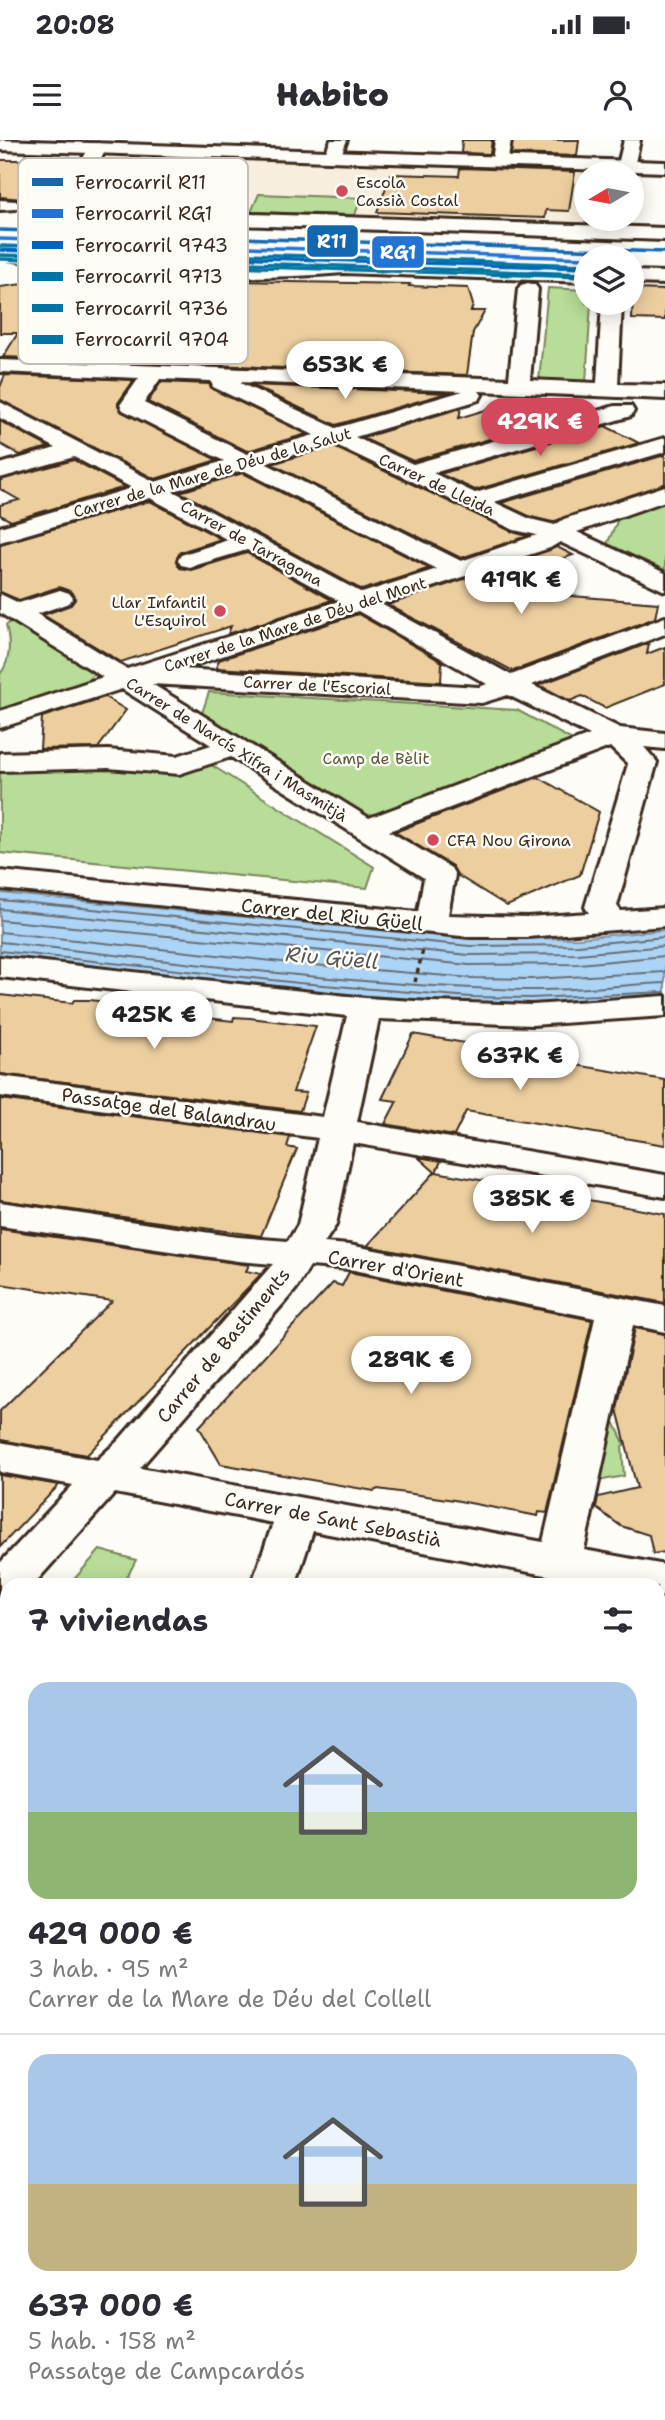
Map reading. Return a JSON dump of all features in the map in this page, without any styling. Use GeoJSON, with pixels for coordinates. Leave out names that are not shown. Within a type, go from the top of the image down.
{"type":"FeatureCollection","features":[{"type":"Feature","properties":{"kind":"street"},"geometry":{"type":"LineString","coordinates":[[501,162],[503,140]]}},
{"type":"Feature","properties":{"kind":"street"},"geometry":{"type":"LineString","coordinates":[[628,161],[632,140]]}},
{"type":"Feature","properties":{"kind":"street"},"geometry":{"type":"LineString","coordinates":[[0,145],[98,148],[336,148],[574,166]]}},
{"type":"Feature","properties":{"kind":"street"},"geometry":{"type":"LineString","coordinates":[[92,158],[98,148]]}},
{"type":"Feature","properties":{"kind":"street"},"geometry":{"type":"LineString","coordinates":[[644,168],[665,167]]}},
{"type":"Feature","properties":{"kind":"street"},"geometry":{"type":"LineString","coordinates":[[248,220],[665,234]]}},
{"type":"Feature","properties":{"kind":"street"},"geometry":{"type":"LineString","coordinates":[[0,252],[18,255]]}},
{"type":"Feature","properties":{"kind":"street"},"geometry":{"type":"LineString","coordinates":[[248,269],[309,270],[344,267],[574,276]]}},
{"type":"Feature","properties":{"kind":"street"},"geometry":{"type":"LineString","coordinates":[[11,273],[18,268]]}},
{"type":"Feature","properties":{"kind":"street"},"geometry":{"type":"LineString","coordinates":[[644,277],[665,278]]}},
{"type":"Feature","properties":{"kind":"street"},"geometry":{"type":"LineString","coordinates":[[511,386],[528,289]]}},
{"type":"Feature","properties":{"kind":"street"},"geometry":{"type":"LineString","coordinates":[[607,390],[611,315]]}},
{"type":"Feature","properties":{"kind":"street"},"geometry":{"type":"LineString","coordinates":[[0,366],[85,370],[151,377],[203,374],[665,392]]}},
{"type":"Feature","properties":{"kind":"street"},"geometry":{"type":"LineString","coordinates":[[0,392],[85,370]]}},
{"type":"Feature","properties":{"kind":"street","name":"Carrer de Lleida"},"geometry":{"type":"LineString","coordinates":[[203,374],[523,524],[560,533],[665,583]]}},
{"type":"Feature","properties":{"kind":"street"},"geometry":{"type":"LineString","coordinates":[[151,377],[131,405],[458,570]]}},
{"type":"Feature","properties":{"kind":"street","name":"Carrer de la Mare de Déu de la Salut"},"geometry":{"type":"LineString","coordinates":[[0,535],[511,386]]}},
{"type":"Feature","properties":{"kind":"street"},"geometry":{"type":"LineString","coordinates":[[574,388],[650,426]]}},
{"type":"Feature","properties":{"kind":"street","name":"Carrer de Tarragona"},"geometry":{"type":"LineString","coordinates":[[0,409],[153,489],[508,684],[614,736],[643,762],[601,907],[614,922]]}},
{"type":"Feature","properties":{"kind":"street"},"geometry":{"type":"LineString","coordinates":[[412,472],[650,426]]}},
{"type":"Feature","properties":{"kind":"street"},"geometry":{"type":"LineString","coordinates":[[479,503],[650,426]]}},
{"type":"Feature","properties":{"kind":"street"},"geometry":{"type":"LineString","coordinates":[[0,471],[77,449]]}},
{"type":"Feature","properties":{"kind":"street","name":"Carrer de la Mare de Déu del Mont"},"geometry":{"type":"LineString","coordinates":[[0,720],[541,543],[573,523],[665,493]]}},
{"type":"Feature","properties":{"kind":"street"},"geometry":{"type":"LineString","coordinates":[[190,560],[249,541]]}},
{"type":"Feature","properties":{"kind":"street"},"geometry":{"type":"LineString","coordinates":[[8,607],[60,598]]}},
{"type":"Feature","properties":{"kind":"street","name":"Carrer de Narcís Xifra i Masmitjà"},"geometry":{"type":"LineString","coordinates":[[8,607],[440,875],[433,914]]}},
{"type":"Feature","properties":{"kind":"street","name":"Carrer de l'Escorial"},"geometry":{"type":"LineString","coordinates":[[125,679],[182,677],[482,695],[665,625]]}},
{"type":"Feature","properties":{"kind":"street"},"geometry":{"type":"LineString","coordinates":[[366,829],[614,736]]}},
{"type":"Feature","properties":{"kind":"street","name":"Carrer de Tarragona"},"geometry":{"type":"LineString","coordinates":[[614,736],[665,741]]}},
{"type":"Feature","properties":{"kind":"street"},"geometry":{"type":"LineString","coordinates":[[0,762],[107,759],[179,765],[234,747]]}},
{"type":"Feature","properties":{"kind":"street","name":"Carrer del Riu Güell"},"geometry":{"type":"LineString","coordinates":[[0,880],[471,927],[527,927],[665,917]]}},
{"type":"Feature","properties":{"kind":"street"},"geometry":{"type":"LineString","coordinates":[[0,967],[365,1008],[532,1015],[665,1006]]}},
{"type":"Feature","properties":{"kind":"street","name":"Carrer de Bastiments"},"geometry":{"type":"LineString","coordinates":[[13,1578],[106,1476],[133,1451],[282,1280],[296,1253],[317,1225],[365,1008]]}},
{"type":"Feature","properties":{"kind":"street","name":"Passatge del Balandrau"},"geometry":{"type":"LineString","coordinates":[[0,1086],[338,1130],[665,1186]]}},
{"type":"Feature","properties":{"kind":"street","name":"Carrer d'Orient"},"geometry":{"type":"LineString","coordinates":[[0,1214],[238,1249],[349,1257],[665,1319]]}},
{"type":"Feature","properties":{"kind":"street"},"geometry":{"type":"LineString","coordinates":[[560,1561],[617,1309]]}},
{"type":"Feature","properties":{"kind":"street","name":"Carrer de Sant Sebastià"},"geometry":{"type":"LineString","coordinates":[[0,1457],[649,1578]]}},
{"type":"Feature","properties":{"kind":"street"},"geometry":{"type":"LineString","coordinates":[[276,1578],[298,1512]]}},
{"type":"Feature","properties":{"kind":"path"},"geometry":{"type":"LineString","coordinates":[[414,987],[423,948]]}},
{"type":"Feature","properties":{"kind":"shaded area","name":"Escola Cassià Costal"},"geometry":{"type":"Polygon","coordinates":[[[119,155],[217,158],[117,158],[119,155]]]}},
{"type":"Feature","properties":{"kind":"shaded area","name":"Escola Cassià Costal"},"geometry":{"type":"Polygon","coordinates":[[[248,159],[574,169],[574,224],[248,213],[248,159]]]}},
{"type":"Feature","properties":{"kind":"green space"},"geometry":{"type":"Polygon","coordinates":[[[259,194],[361,198],[355,215],[251,212],[259,194]]]}},
{"type":"Feature","properties":{"kind":"green space"},"geometry":{"type":"Polygon","coordinates":[[[548,288],[574,289],[574,315],[590,315],[586,382],[539,381],[548,288]]]}},
{"type":"Feature","properties":{"kind":"green space"},"geometry":{"type":"Polygon","coordinates":[[[665,501],[665,570],[607,544],[619,517],[665,501]]]}},
{"type":"Feature","properties":{"kind":"green space"},"geometry":{"type":"Polygon","coordinates":[[[15,619],[96,670],[85,685],[0,713],[0,674],[9,651],[6,625],[15,619]]]}},
{"type":"Feature","properties":{"kind":"green space","name":"Camp de Bèlit"},"geometry":{"type":"Polygon","coordinates":[[[209,692],[517,710],[578,743],[371,822],[201,716],[209,692]]]}},
{"type":"Feature","properties":{"kind":"green space"},"geometry":{"type":"Polygon","coordinates":[[[208,763],[374,867],[367,888],[0,853],[0,769],[208,763]]]}},
{"type":"Feature","properties":{"kind":"green space"},"geometry":{"type":"Polygon","coordinates":[[[599,1390],[625,1445],[622,1446],[624,1476],[573,1486],[599,1390]]]}},
{"type":"Feature","properties":{"kind":"green space"},"geometry":{"type":"Polygon","coordinates":[[[100,1550],[136,1560],[127,1578],[75,1578],[100,1550]]]}},
{"type":"Feature","properties":{"kind":"water","name":"Riu Güell"},"geometry":{"type":"Polygon","coordinates":[[[0,893],[470,939],[578,938],[665,930],[665,998],[531,1005],[471,1004],[298,990],[0,958],[0,893]]]}},
{"type":"Feature","properties":{"kind":"building"},"geometry":{"type":"Polygon","coordinates":[[[462,140],[492,140],[490,154],[461,153],[462,140]]]}},
{"type":"Feature","properties":{"kind":"building"},"geometry":{"type":"Polygon","coordinates":[[[513,140],[579,140],[577,156],[511,154],[513,140]]]}},
{"type":"Feature","properties":{"kind":"building"},"geometry":{"type":"Polygon","coordinates":[[[0,160],[18,160],[18,199],[0,197],[0,160]]]}},
{"type":"Feature","properties":{"kind":"building"},"geometry":{"type":"Polygon","coordinates":[[[460,168],[574,172],[569,211],[546,210],[545,218],[377,212],[391,174],[459,176],[460,168]]]}},
{"type":"Feature","properties":{"kind":"building"},"geometry":{"type":"Polygon","coordinates":[[[248,281],[410,284],[409,286],[468,288],[473,305],[471,311],[485,311],[473,332],[467,375],[183,364],[248,364],[248,281]]]}},
{"type":"Feature","properties":{"kind":"building"},"geometry":{"type":"Polygon","coordinates":[[[18,285],[18,333],[0,333],[0,287],[18,285]]]}},
{"type":"Feature","properties":{"kind":"building"},"geometry":{"type":"Polygon","coordinates":[[[644,289],[665,290],[665,320],[632,319],[632,315],[644,315],[644,289]]]}},
{"type":"Feature","properties":{"kind":"building"},"geometry":{"type":"Polygon","coordinates":[[[18,333],[18,358],[3,357],[18,333]]]}},
{"type":"Feature","properties":{"kind":"building"},"geometry":{"type":"Polygon","coordinates":[[[5,375],[134,380],[118,403],[121,411],[217,460],[155,479],[0,400],[0,387],[5,375]]]}},
{"type":"Feature","properties":{"kind":"building"},"geometry":{"type":"Polygon","coordinates":[[[161,382],[209,384],[212,389],[307,434],[247,451],[148,402],[161,382]]]}},
{"type":"Feature","properties":{"kind":"building"},"geometry":{"type":"Polygon","coordinates":[[[251,385],[447,393],[336,425],[251,385]]]}},
{"type":"Feature","properties":{"kind":"building"},"geometry":{"type":"Polygon","coordinates":[[[518,400],[559,418],[577,414],[413,461],[362,438],[461,408],[459,418],[518,400]]]}},
{"type":"Feature","properties":{"kind":"building"},"geometry":{"type":"Polygon","coordinates":[[[0,421],[49,447],[20,455],[0,444],[0,421]]]}},
{"type":"Feature","properties":{"kind":"building"},"geometry":{"type":"Polygon","coordinates":[[[605,426],[639,443],[475,490],[440,474],[605,426]]]}},
{"type":"Feature","properties":{"kind":"building"},"geometry":{"type":"Polygon","coordinates":[[[332,446],[513,532],[527,536],[461,558],[272,464],[332,446]]]}},
{"type":"Feature","properties":{"kind":"building"},"geometry":{"type":"Polygon","coordinates":[[[665,455],[665,484],[552,522],[531,517],[501,503],[665,455]]]}},
{"type":"Feature","properties":{"kind":"building"},"geometry":{"type":"Polygon","coordinates":[[[74,460],[125,487],[11,521],[0,515],[0,505],[19,500],[0,489],[0,480],[74,460]]]}},
{"type":"Feature","properties":{"kind":"building"},"geometry":{"type":"Polygon","coordinates":[[[243,473],[430,568],[362,590],[180,492],[243,473]]]}},
{"type":"Feature","properties":{"kind":"building"},"geometry":{"type":"Polygon","coordinates":[[[150,501],[221,539],[180,552],[176,561],[180,568],[191,570],[247,553],[332,600],[228,634],[231,626],[121,662],[43,615],[71,605],[76,598],[70,591],[59,587],[19,600],[0,592],[0,544],[150,501]]]}},
{"type":"Feature","properties":{"kind":"building"},"geometry":{"type":"Polygon","coordinates":[[[557,547],[573,555],[473,588],[658,603],[655,618],[513,671],[388,605],[557,547]]]}},
{"type":"Feature","properties":{"kind":"building"},"geometry":{"type":"Polygon","coordinates":[[[358,614],[442,662],[441,682],[216,668],[219,660],[358,614]]]}},
{"type":"Feature","properties":{"kind":"building"},"geometry":{"type":"Polygon","coordinates":[[[649,643],[647,654],[665,647],[665,684],[605,708],[582,696],[570,701],[539,685],[649,643]]]}},
{"type":"Feature","properties":{"kind":"building"},"geometry":{"type":"Polygon","coordinates":[[[105,697],[126,710],[98,748],[40,749],[42,717],[105,697]]]}},
{"type":"Feature","properties":{"kind":"building"},"geometry":{"type":"Polygon","coordinates":[[[538,777],[599,812],[580,875],[507,906],[457,875],[452,866],[395,832],[538,777]]]}},
{"type":"Feature","properties":{"kind":"building"},"geometry":{"type":"Polygon","coordinates":[[[0,995],[72,1003],[74,1000],[90,1000],[155,1009],[153,1012],[233,1021],[234,1017],[250,1018],[316,1026],[293,1092],[306,1093],[300,1111],[0,1074],[0,995]]]}},
{"type":"Feature","properties":{"kind":"building"},"geometry":{"type":"Polygon","coordinates":[[[413,1034],[494,1048],[493,1051],[665,1080],[665,1145],[466,1111],[454,1136],[385,1124],[397,1101],[382,1099],[413,1034]]]}},
{"type":"Feature","properties":{"kind":"building"},"geometry":{"type":"Polygon","coordinates":[[[0,1099],[290,1137],[287,1147],[297,1149],[261,1236],[0,1200],[0,1099]]]}},
{"type":"Feature","properties":{"kind":"building"},"geometry":{"type":"Polygon","coordinates":[[[418,1157],[441,1161],[436,1172],[665,1214],[665,1303],[367,1246],[435,1172],[418,1157]]]}},
{"type":"Feature","properties":{"kind":"building"},"geometry":{"type":"Polygon","coordinates":[[[0,1229],[249,1265],[246,1271],[261,1274],[87,1455],[0,1440],[0,1411],[112,1301],[0,1284],[0,1229]]]}},
{"type":"Feature","properties":{"kind":"building"},"geometry":{"type":"Polygon","coordinates":[[[349,1272],[592,1320],[547,1513],[539,1512],[538,1516],[454,1500],[378,1489],[374,1491],[221,1464],[199,1427],[333,1283],[342,1286],[349,1272]]]}},
{"type":"Feature","properties":{"kind":"building"},"geometry":{"type":"Polygon","coordinates":[[[635,1328],[665,1334],[665,1552],[653,1554],[649,1535],[621,1526],[596,1508],[598,1497],[637,1488],[617,1409],[635,1328]]]}},
{"type":"Feature","properties":{"kind":"building"},"geometry":{"type":"Polygon","coordinates":[[[0,1475],[59,1485],[0,1547],[0,1475]]]}},
{"type":"Feature","properties":{"kind":"rail line","name":"R11"},"geometry":{"type":"LineString","coordinates":[[0,230],[18,231]]}},
{"type":"Feature","properties":{"kind":"rail line","name":"R11"},"geometry":{"type":"LineString","coordinates":[[248,238],[665,252]]}},
{"type":"Feature","properties":{"kind":"rail line","name":"RG1"},"geometry":{"type":"LineString","coordinates":[[0,239],[18,240]]}},
{"type":"Feature","properties":{"kind":"rail line","name":"9736"},"geometry":{"type":"LineString","coordinates":[[0,246],[18,247]]}},
{"type":"Feature","properties":{"kind":"rail line","name":"RG1"},"geometry":{"type":"LineString","coordinates":[[248,247],[574,258]]}},
{"type":"Feature","properties":{"kind":"rail line","name":"9743"},"geometry":{"type":"LineString","coordinates":[[0,250],[18,251]]}},
{"type":"Feature","properties":{"kind":"rail line","name":"9736"},"geometry":{"type":"LineString","coordinates":[[248,254],[574,265]]}},
{"type":"Feature","properties":{"kind":"rail line","name":"9704"},"geometry":{"type":"LineString","coordinates":[[0,255],[18,256]]}},
{"type":"Feature","properties":{"kind":"rail line","name":"9743"},"geometry":{"type":"LineString","coordinates":[[248,258],[574,268]]}},
{"type":"Feature","properties":{"kind":"rail line","name":"9713"},"geometry":{"type":"LineString","coordinates":[[0,259],[18,260]]}},
{"type":"Feature","properties":{"kind":"rail line","name":"9704"},"geometry":{"type":"LineString","coordinates":[[248,263],[574,274]]}},
{"type":"Feature","properties":{"kind":"rail line","name":"9713"},"geometry":{"type":"LineString","coordinates":[[248,267],[574,277]]}},
{"type":"Feature","properties":{"kind":"place","name":"Escola Cassià Costal"},"geometry":{"type":"Point","coordinates":[342,191]}},
{"type":"Feature","properties":{"kind":"place","name":"Llar Infantil L'Esquirol"},"geometry":{"type":"Point","coordinates":[220,611]}},
{"type":"Feature","properties":{"kind":"place","name":"CFA Nou Girona"},"geometry":{"type":"Point","coordinates":[433,840]}}]}
